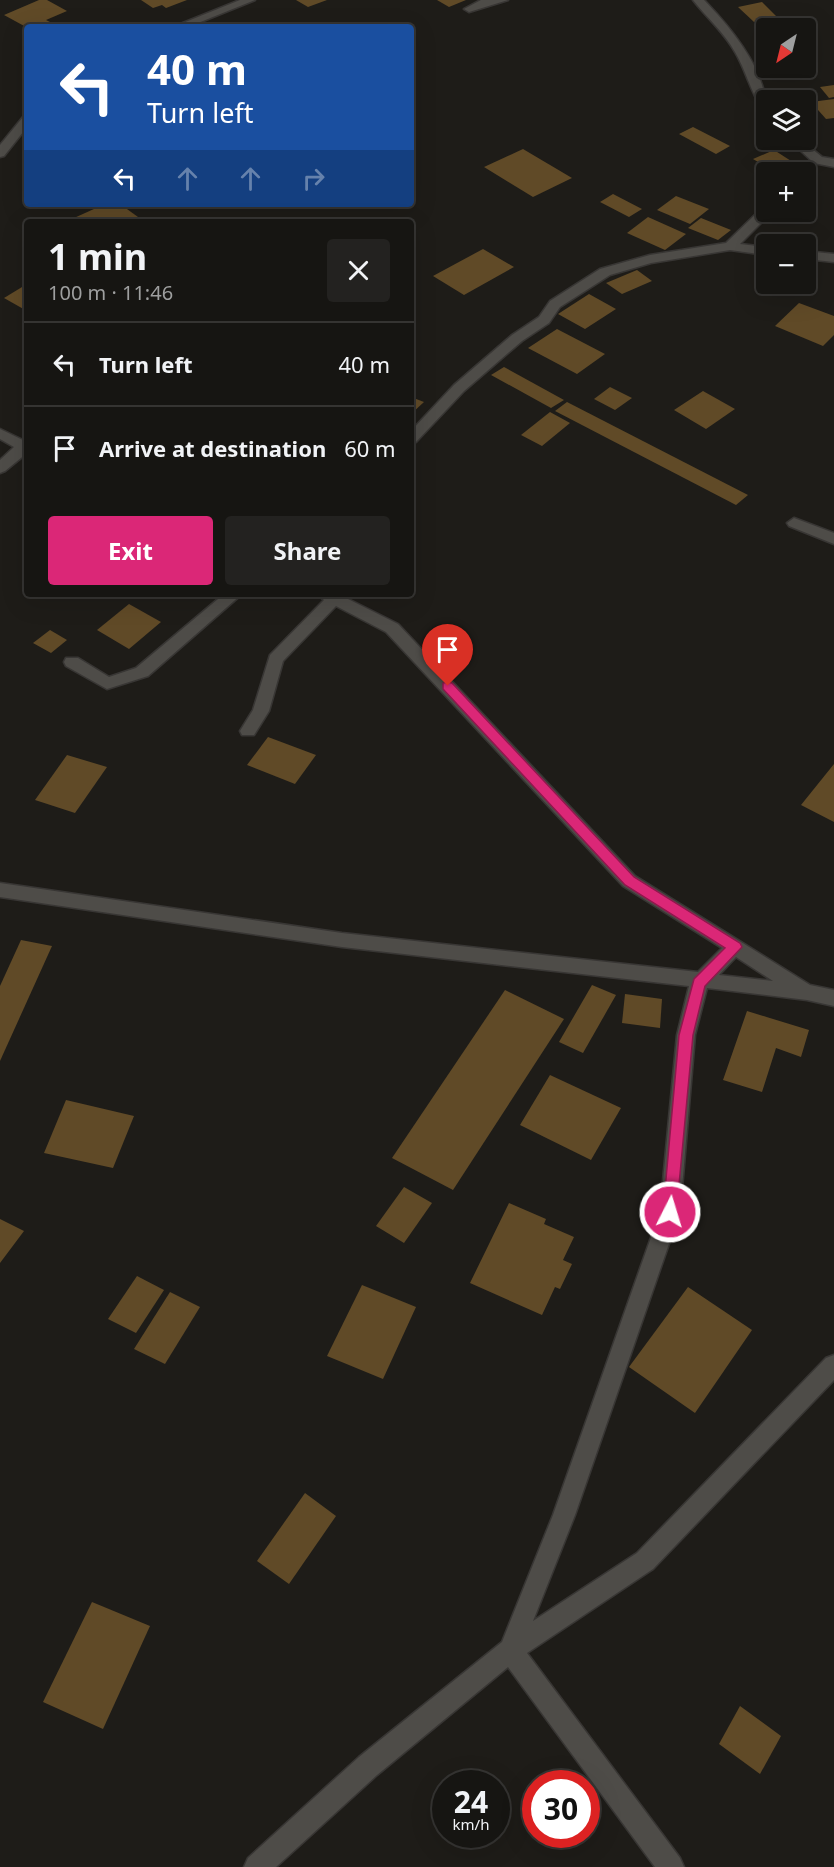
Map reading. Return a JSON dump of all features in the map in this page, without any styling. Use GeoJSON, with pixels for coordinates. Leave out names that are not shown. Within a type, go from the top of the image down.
{"type":"FeatureCollection","features":[{"type":"Feature","properties":{"kind":"street"},"geometry":{"type":"LineString","coordinates":[[186,24],[250,0]]}},
{"type":"Feature","properties":{"kind":"street"},"geometry":{"type":"LineString","coordinates":[[469,9],[485,2],[503,0]]}},
{"type":"Feature","properties":{"kind":"street"},"geometry":{"type":"LineString","coordinates":[[698,0],[722,23],[746,61],[757,90]]}},
{"type":"Feature","properties":{"kind":"street"},"geometry":{"type":"LineString","coordinates":[[0,153],[24,122]]}},
{"type":"Feature","properties":{"kind":"street"},"geometry":{"type":"LineString","coordinates":[[804,150],[815,163],[834,164]]}},
{"type":"Feature","properties":{"kind":"street"},"geometry":{"type":"LineString","coordinates":[[730,246],[756,221]]}},
{"type":"Feature","properties":{"kind":"street"},"geometry":{"type":"LineString","coordinates":[[414,436],[459,388],[517,338],[544,320],[555,304],[605,272],[650,259],[730,246],[756,249]]}},
{"type":"Feature","properties":{"kind":"street"},"geometry":{"type":"LineString","coordinates":[[816,256],[834,258]]}},
{"type":"Feature","properties":{"kind":"street"},"geometry":{"type":"LineString","coordinates":[[0,433],[24,446]]}},
{"type":"Feature","properties":{"kind":"street"},"geometry":{"type":"LineString","coordinates":[[0,468],[24,448]]}},
{"type":"Feature","properties":{"kind":"street"},"geometry":{"type":"LineString","coordinates":[[794,523],[834,538]]}},
{"type":"Feature","properties":{"kind":"street"},"geometry":{"type":"LineString","coordinates":[[72,662],[107,683],[142,672],[230,597]]}},
{"type":"Feature","properties":{"kind":"street"},"geometry":{"type":"LineString","coordinates":[[248,731],[261,711],[276,659],[329,597]]}},
{"type":"Feature","properties":{"kind":"street"},"geometry":{"type":"LineString","coordinates":[[332,597],[392,628],[630,881],[807,992]]}},
{"type":"Feature","properties":{"kind":"street"},"geometry":{"type":"LineString","coordinates":[[0,890],[342,940],[807,992],[834,998]]}},
{"type":"Feature","properties":{"kind":"street"},"geometry":{"type":"LineString","coordinates":[[510,1650],[564,1515],[670,1212],[686,1035],[702,980],[735,947]]}},
{"type":"Feature","properties":{"kind":"street"},"geometry":{"type":"LineString","coordinates":[[257,1867],[368,1766],[510,1650],[645,1561],[834,1365]]}},
{"type":"Feature","properties":{"kind":"street"},"geometry":{"type":"LineString","coordinates":[[510,1650],[671,1867]]}},
{"type":"Feature","properties":{"kind":"building"},"geometry":{"type":"Polygon","coordinates":[[[39,0],[47,0],[67,11],[46,20],[50,22],[45,24],[24,24],[24,26],[4,15],[39,0]]]}},
{"type":"Feature","properties":{"kind":"building"},"geometry":{"type":"Polygon","coordinates":[[[141,0],[187,0],[166,8],[162,5],[153,8],[141,0]]]}},
{"type":"Feature","properties":{"kind":"building"},"geometry":{"type":"Polygon","coordinates":[[[296,0],[327,0],[308,7],[296,0]]]}},
{"type":"Feature","properties":{"kind":"building"},"geometry":{"type":"Polygon","coordinates":[[[437,0],[466,0],[449,7],[437,0]]]}},
{"type":"Feature","properties":{"kind":"building"},"geometry":{"type":"Polygon","coordinates":[[[762,2],[778,18],[756,18],[754,22],[738,7],[762,2]]]}},
{"type":"Feature","properties":{"kind":"building"},"geometry":{"type":"Polygon","coordinates":[[[834,85],[834,97],[829,98],[820,87],[834,85]]]}},
{"type":"Feature","properties":{"kind":"building"},"geometry":{"type":"Polygon","coordinates":[[[834,99],[834,118],[826,119],[816,108],[816,101],[834,99]]]}},
{"type":"Feature","properties":{"kind":"building"},"geometry":{"type":"Polygon","coordinates":[[[693,127],[730,146],[716,154],[679,134],[693,127]]]}},
{"type":"Feature","properties":{"kind":"building"},"geometry":{"type":"Polygon","coordinates":[[[523,149],[572,178],[533,197],[484,167],[523,149]]]}},
{"type":"Feature","properties":{"kind":"building"},"geometry":{"type":"Polygon","coordinates":[[[774,150],[793,162],[758,162],[753,159],[774,150]]]}},
{"type":"Feature","properties":{"kind":"building"},"geometry":{"type":"Polygon","coordinates":[[[613,194],[642,209],[629,217],[600,202],[613,194]]]}},
{"type":"Feature","properties":{"kind":"building"},"geometry":{"type":"Polygon","coordinates":[[[676,196],[709,209],[690,224],[657,210],[676,196]]]}},
{"type":"Feature","properties":{"kind":"building"},"geometry":{"type":"Polygon","coordinates":[[[98,207],[124,207],[138,217],[133,219],[74,218],[98,207]]]}},
{"type":"Feature","properties":{"kind":"building"},"geometry":{"type":"Polygon","coordinates":[[[648,217],[686,234],[665,250],[627,233],[648,217]]]}},
{"type":"Feature","properties":{"kind":"building"},"geometry":{"type":"Polygon","coordinates":[[[701,218],[731,230],[718,240],[688,228],[701,218]]]}},
{"type":"Feature","properties":{"kind":"building"},"geometry":{"type":"Polygon","coordinates":[[[483,249],[514,267],[464,295],[433,276],[483,249]]]}},
{"type":"Feature","properties":{"kind":"building"},"geometry":{"type":"Polygon","coordinates":[[[637,270],[652,281],[622,294],[606,283],[637,270]]]}},
{"type":"Feature","properties":{"kind":"building"},"geometry":{"type":"Polygon","coordinates":[[[24,286],[24,309],[4,298],[24,286]]]}},
{"type":"Feature","properties":{"kind":"building"},"geometry":{"type":"Polygon","coordinates":[[[589,294],[616,309],[585,329],[558,314],[589,294]]]}},
{"type":"Feature","properties":{"kind":"building"},"geometry":{"type":"Polygon","coordinates":[[[799,303],[834,316],[834,335],[823,346],[775,326],[799,303]]]}},
{"type":"Feature","properties":{"kind":"building"},"geometry":{"type":"Polygon","coordinates":[[[557,329],[605,354],[577,374],[528,348],[557,329]]]}},
{"type":"Feature","properties":{"kind":"building"},"geometry":{"type":"Polygon","coordinates":[[[504,367],[564,400],[551,408],[491,375],[504,367]]]}},
{"type":"Feature","properties":{"kind":"building"},"geometry":{"type":"Polygon","coordinates":[[[610,387],[632,398],[615,410],[594,399],[610,387]]]}},
{"type":"Feature","properties":{"kind":"building"},"geometry":{"type":"Polygon","coordinates":[[[703,391],[735,409],[706,429],[674,410],[703,391]]]}},
{"type":"Feature","properties":{"kind":"building"},"geometry":{"type":"Polygon","coordinates":[[[414,398],[424,402],[414,411],[414,398]]]}},
{"type":"Feature","properties":{"kind":"building"},"geometry":{"type":"Polygon","coordinates":[[[567,402],[748,495],[736,505],[555,411],[567,402]]]}},
{"type":"Feature","properties":{"kind":"building"},"geometry":{"type":"Polygon","coordinates":[[[550,412],[570,423],[542,446],[521,435],[550,412]]]}},
{"type":"Feature","properties":{"kind":"building"},"geometry":{"type":"Polygon","coordinates":[[[129,604],[161,622],[129,649],[97,630],[129,604]]]}},
{"type":"Feature","properties":{"kind":"building"},"geometry":{"type":"Polygon","coordinates":[[[50,630],[67,640],[51,653],[33,643],[50,630]]]}},
{"type":"Feature","properties":{"kind":"building"},"geometry":{"type":"Polygon","coordinates":[[[268,737],[316,755],[295,784],[247,765],[268,737]]]}},
{"type":"Feature","properties":{"kind":"building"},"geometry":{"type":"Polygon","coordinates":[[[67,755],[107,767],[75,813],[35,800],[67,755]]]}},
{"type":"Feature","properties":{"kind":"building"},"geometry":{"type":"Polygon","coordinates":[[[834,764],[834,822],[801,805],[834,764]]]}},
{"type":"Feature","properties":{"kind":"building"},"geometry":{"type":"Polygon","coordinates":[[[21,940],[52,946],[0,1061],[0,986],[21,940]]]}},
{"type":"Feature","properties":{"kind":"building"},"geometry":{"type":"Polygon","coordinates":[[[592,985],[616,995],[583,1053],[559,1042],[592,985]]]}},
{"type":"Feature","properties":{"kind":"building"},"geometry":{"type":"Polygon","coordinates":[[[505,990],[564,1019],[453,1190],[392,1158],[505,990]]]}},
{"type":"Feature","properties":{"kind":"building"},"geometry":{"type":"Polygon","coordinates":[[[625,994],[662,999],[660,1028],[622,1023],[625,994]]]}},
{"type":"Feature","properties":{"kind":"building"},"geometry":{"type":"Polygon","coordinates":[[[747,1011],[809,1030],[801,1057],[776,1048],[762,1092],[723,1080],[747,1011]]]}},
{"type":"Feature","properties":{"kind":"building"},"geometry":{"type":"Polygon","coordinates":[[[550,1075],[621,1108],[591,1160],[520,1125],[550,1075]]]}},
{"type":"Feature","properties":{"kind":"building"},"geometry":{"type":"Polygon","coordinates":[[[66,1100],[134,1116],[113,1168],[44,1153],[66,1100]]]}},
{"type":"Feature","properties":{"kind":"building"},"geometry":{"type":"Polygon","coordinates":[[[404,1187],[432,1203],[404,1243],[376,1226],[404,1187]]]}},
{"type":"Feature","properties":{"kind":"building"},"geometry":{"type":"Polygon","coordinates":[[[509,1203],[546,1219],[544,1224],[574,1237],[563,1260],[572,1264],[560,1289],[555,1287],[542,1315],[470,1283],[509,1203]]]}},
{"type":"Feature","properties":{"kind":"building"},"geometry":{"type":"Polygon","coordinates":[[[0,1219],[24,1231],[0,1263],[0,1219]]]}},
{"type":"Feature","properties":{"kind":"building"},"geometry":{"type":"Polygon","coordinates":[[[137,1276],[164,1290],[136,1333],[108,1319],[137,1276]]]}},
{"type":"Feature","properties":{"kind":"building"},"geometry":{"type":"Polygon","coordinates":[[[362,1285],[416,1307],[383,1379],[327,1356],[362,1285]]]}},
{"type":"Feature","properties":{"kind":"building"},"geometry":{"type":"Polygon","coordinates":[[[688,1287],[752,1330],[695,1413],[629,1367],[688,1287]]]}},
{"type":"Feature","properties":{"kind":"building"},"geometry":{"type":"Polygon","coordinates":[[[170,1292],[200,1307],[165,1364],[134,1349],[170,1292]]]}},
{"type":"Feature","properties":{"kind":"building"},"geometry":{"type":"Polygon","coordinates":[[[305,1493],[336,1516],[289,1584],[257,1561],[305,1493]]]}},
{"type":"Feature","properties":{"kind":"building"},"geometry":{"type":"Polygon","coordinates":[[[92,1602],[150,1626],[103,1729],[43,1702],[92,1602]]]}},
{"type":"Feature","properties":{"kind":"building"},"geometry":{"type":"Polygon","coordinates":[[[740,1706],[781,1736],[760,1774],[719,1744],[740,1706]]]}},
{"type":"Feature","properties":{"kind":"route"},"geometry":{"type":"LineString","coordinates":[[448,686],[630,881],[735,947],[699,983],[686,1035],[670,1212]]}}]}
